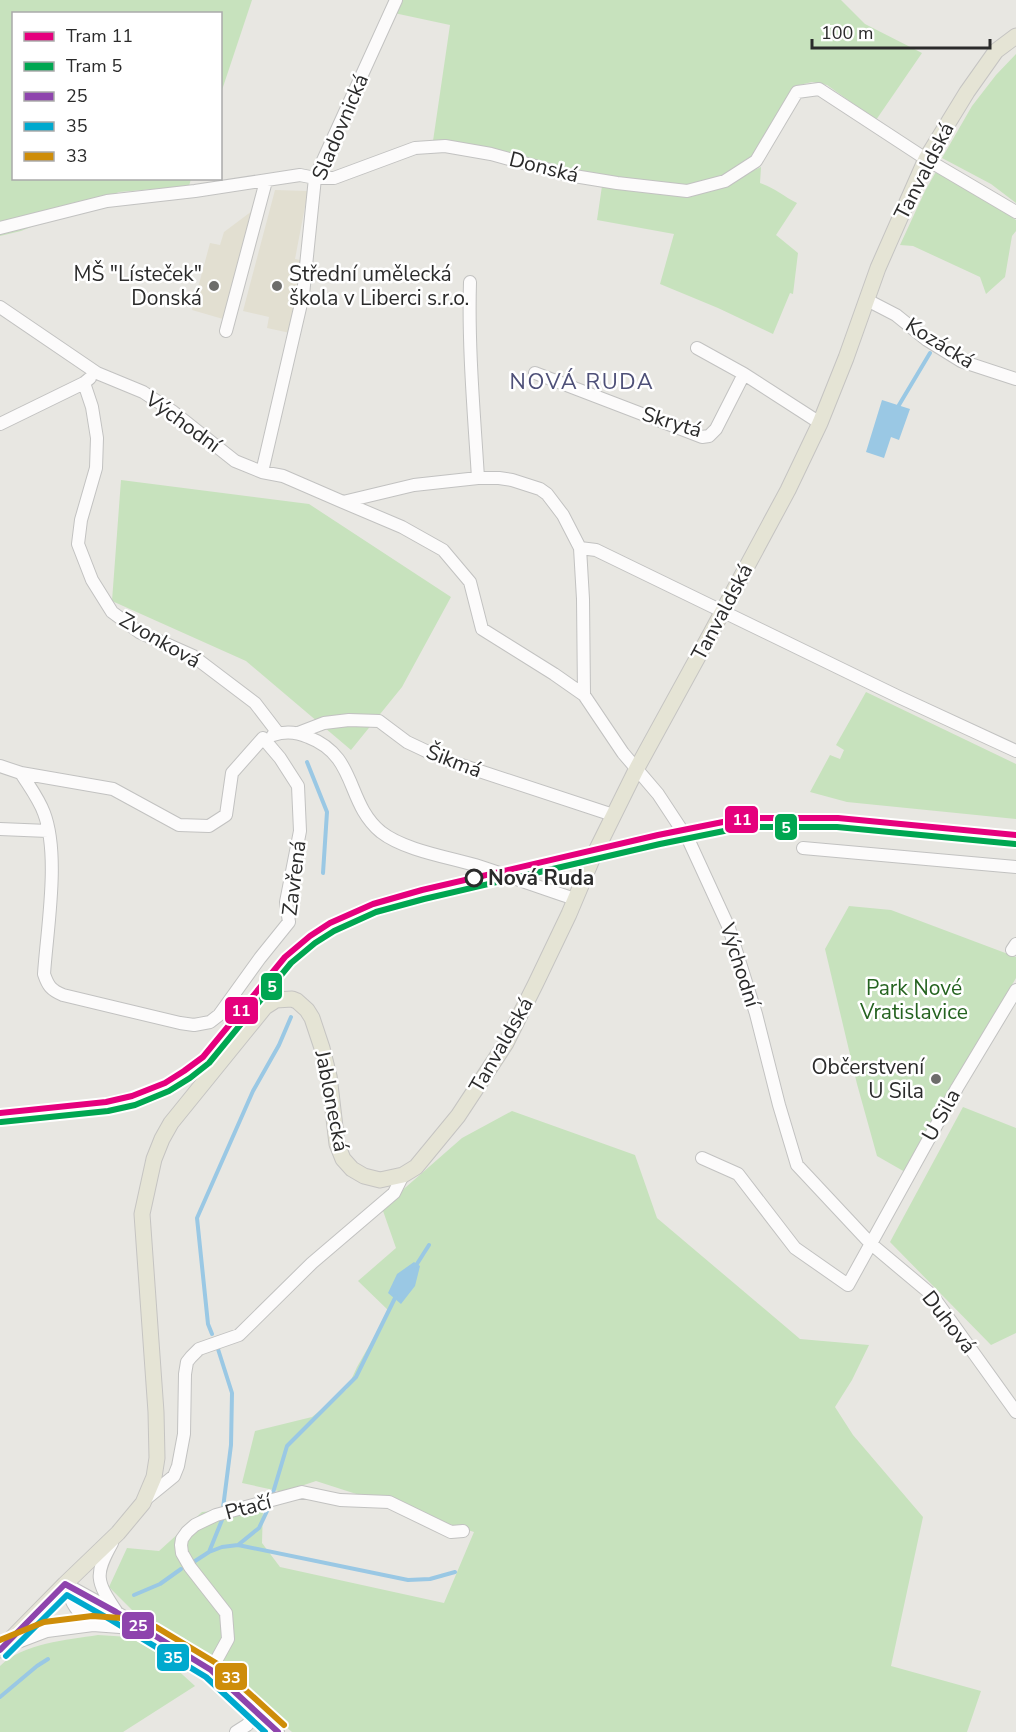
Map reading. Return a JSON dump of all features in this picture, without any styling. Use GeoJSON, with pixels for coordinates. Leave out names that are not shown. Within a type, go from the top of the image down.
{"type":"FeatureCollection","features":[{"type":"Feature","properties":{"kind":"main road","name":"Tanvaldská"},"geometry":{"type":"LineString","coordinates":[[403,1175],[416,1167],[445,1134],[492,1067],[513,1029],[576,899],[613,815],[788,490],[820,423],[878,268],[926,159],[967,92],[996,51],[1016,36]]}},
{"type":"Feature","properties":{"kind":"main road","name":"Jablonecká"},"geometry":{"type":"LineString","coordinates":[[1,1649],[118,1533],[147,1498],[157,1458],[142,1214],[146,1192],[154,1159],[171,1123],[266,1006],[276,1000],[292,999],[307,1010],[312,1018],[329,1076],[337,1144],[343,1159],[352,1169],[364,1176],[380,1180],[403,1175]]}},
{"type":"Feature","properties":{"kind":"street","name":"Sladovnická"},"geometry":{"type":"LineString","coordinates":[[262,472],[303,295],[315,178],[396,0]]}},
{"type":"Feature","properties":{"kind":"street","name":"Donská"},"geometry":{"type":"LineString","coordinates":[[0,228],[107,201],[300,175],[334,178],[415,148],[445,146],[491,154],[568,175],[687,191],[725,181],[756,161],[797,92],[819,89],[926,159],[1016,212]]}},
{"type":"Feature","properties":{"kind":"street"},"geometry":{"type":"LineString","coordinates":[[226,331],[266,181]]}},
{"type":"Feature","properties":{"kind":"street"},"geometry":{"type":"LineString","coordinates":[[470,282],[472,392],[478,478]]}},
{"type":"Feature","properties":{"kind":"street","name":"Kozácká"},"geometry":{"type":"LineString","coordinates":[[867,300],[896,315],[927,340],[962,362],[1016,379]]}},
{"type":"Feature","properties":{"kind":"street","name":"Východní"},"geometry":{"type":"LineString","coordinates":[[0,307],[97,373],[143,392],[172,411],[235,461],[262,472],[283,477],[402,527],[443,550],[471,582],[482,629],[584,695],[623,753],[658,794],[686,834],[720,907],[729,928],[756,1014],[797,1165],[870,1243]]}},
{"type":"Feature","properties":{"kind":"street"},"geometry":{"type":"LineString","coordinates":[[697,348],[744,374],[820,423]]}},
{"type":"Feature","properties":{"kind":"street"},"geometry":{"type":"LineString","coordinates":[[0,424],[84,383],[97,373]]}},
{"type":"Feature","properties":{"kind":"street","name":"Skrytá"},"geometry":{"type":"LineString","coordinates":[[535,373],[702,437],[709,436],[716,429],[744,374]]}},
{"type":"Feature","properties":{"kind":"street","name":"Zvonková"},"geometry":{"type":"LineString","coordinates":[[84,383],[92,407],[97,438],[96,468],[81,520],[78,544],[92,580],[112,612],[139,632],[193,656],[255,703],[278,733]]}},
{"type":"Feature","properties":{"kind":"street"},"geometry":{"type":"LineString","coordinates":[[343,502],[414,485],[478,478],[512,480],[540,489],[547,494],[563,516],[580,548],[584,695]]}},
{"type":"Feature","properties":{"kind":"street"},"geometry":{"type":"LineString","coordinates":[[580,548],[596,550],[1016,751]]}},
{"type":"Feature","properties":{"kind":"street","name":"Šikmá"},"geometry":{"type":"LineString","coordinates":[[298,733],[324,723],[350,720],[379,721],[407,742],[443,759],[613,815]]}},
{"type":"Feature","properties":{"kind":"street"},"geometry":{"type":"LineString","coordinates":[[0,766],[21,773],[113,789],[179,825],[208,826],[226,815],[232,773],[263,738],[278,733],[298,733],[321,742],[337,755],[359,805],[382,832],[398,842],[576,899]]}},
{"type":"Feature","properties":{"kind":"street","name":"Zavřená"},"geometry":{"type":"LineString","coordinates":[[21,773],[44,813],[52,851],[44,975],[48,986],[63,995],[180,1023],[210,1022],[219,1015],[289,922],[286,902],[300,831],[298,786],[280,758],[263,738]]}},
{"type":"Feature","properties":{"kind":"street"},"geometry":{"type":"LineString","coordinates":[[0,829],[48,831]]}},
{"type":"Feature","properties":{"kind":"street"},"geometry":{"type":"LineString","coordinates":[[803,848],[1016,867]]}},
{"type":"Feature","properties":{"kind":"street","name":"U Sila"},"geometry":{"type":"LineString","coordinates":[[702,1158],[738,1174],[795,1248],[848,1285],[978,1051],[1016,990]]}},
{"type":"Feature","properties":{"kind":"street","name":"Jablonecká"},"geometry":{"type":"LineString","coordinates":[[147,1498],[174,1476],[178,1466],[184,1434],[187,1362],[199,1349],[239,1335],[312,1263],[394,1193],[403,1175]]}},
{"type":"Feature","properties":{"kind":"street","name":"Duhová"},"geometry":{"type":"LineString","coordinates":[[870,1243],[932,1295],[1011,1396],[1016,1412]]}},
{"type":"Feature","properties":{"kind":"street","name":"Ptačí"},"geometry":{"type":"LineString","coordinates":[[211,1670],[228,1639],[226,1613],[190,1567],[182,1553],[182,1539],[195,1525],[216,1515],[302,1492],[340,1500],[389,1502],[451,1532],[463,1532]]}},
{"type":"Feature","properties":{"kind":"street"},"geometry":{"type":"LineString","coordinates":[[116,1612],[103,1591],[99,1578],[99,1567],[118,1533]]}},
{"type":"Feature","properties":{"kind":"street"},"geometry":{"type":"LineString","coordinates":[[65,1584],[211,1670],[278,1732]]}},
{"type":"Feature","properties":{"kind":"street"},"geometry":{"type":"LineString","coordinates":[[65,1584],[76,1610],[93,1625]]}},
{"type":"Feature","properties":{"kind":"street"},"geometry":{"type":"LineString","coordinates":[[1,1649],[47,1631],[93,1625],[120,1627],[154,1636]]}},
{"type":"Feature","properties":{"kind":"street"},"geometry":{"type":"LineString","coordinates":[[236,1732],[247,1725],[258,1712]]}},
{"type":"Feature","properties":{"kind":"shaded area"},"geometry":{"type":"Polygon","coordinates":[[[275,190],[308,191],[295,259],[305,261],[290,333],[267,328],[269,317],[243,311],[275,190]]]}},
{"type":"Feature","properties":{"kind":"shaded area"},"geometry":{"type":"Polygon","coordinates":[[[252,211],[223,319],[192,310],[210,243],[220,245],[224,232],[252,211]]]}},
{"type":"Feature","properties":{"kind":"green space"},"geometry":{"type":"Polygon","coordinates":[[[0,0],[252,0],[222,90],[222,12],[12,12],[12,180],[191,180],[189,186],[119,192],[21,231],[0,236],[0,0]]]}},
{"type":"Feature","properties":{"kind":"green space"},"geometry":{"type":"Polygon","coordinates":[[[400,0],[841,0],[865,24],[922,53],[876,120],[827,85],[812,82],[795,86],[763,142],[744,165],[720,178],[702,183],[684,185],[643,183],[433,141],[450,25],[394,13],[400,0]]]}},
{"type":"Feature","properties":{"kind":"green space"},"geometry":{"type":"Polygon","coordinates":[[[1016,54],[1016,203],[991,184],[942,158],[972,106],[1016,54]]]}},
{"type":"Feature","properties":{"kind":"green space"},"geometry":{"type":"Polygon","coordinates":[[[761,167],[760,183],[797,203],[776,235],[798,253],[793,294],[790,293],[773,334],[660,284],[674,234],[597,220],[602,186],[671,193],[737,178],[761,167]]]}},
{"type":"Feature","properties":{"kind":"green space"},"geometry":{"type":"Polygon","coordinates":[[[937,170],[1016,220],[1016,231],[1012,236],[1005,277],[986,294],[980,277],[913,246],[900,245],[937,170]]]}},
{"type":"Feature","properties":{"kind":"green space"},"geometry":{"type":"Polygon","coordinates":[[[121,480],[309,504],[451,597],[402,687],[351,750],[246,661],[112,601],[121,480]]]}},
{"type":"Feature","properties":{"kind":"green space"},"geometry":{"type":"Polygon","coordinates":[[[866,692],[1016,764],[1016,819],[847,802],[810,792],[830,755],[840,759],[844,750],[836,745],[866,692]]]}},
{"type":"Feature","properties":{"kind":"green space","name":"Park Nové Vratislavice"},"geometry":{"type":"Polygon","coordinates":[[[849,906],[891,910],[1016,957],[1016,978],[905,1172],[877,1156],[857,1084],[825,949],[849,906]]]}},
{"type":"Feature","properties":{"kind":"green space"},"geometry":{"type":"Polygon","coordinates":[[[963,1107],[1016,1128],[1016,1333],[991,1345],[890,1242],[963,1107]]]}},
{"type":"Feature","properties":{"kind":"green space"},"geometry":{"type":"Polygon","coordinates":[[[512,1111],[635,1155],[657,1218],[800,1339],[869,1345],[852,1380],[835,1407],[853,1435],[923,1517],[891,1666],[981,1691],[967,1732],[292,1732],[184,1638],[142,1620],[109,1587],[127,1548],[159,1551],[202,1512],[263,1507],[262,1543],[280,1567],[444,1603],[474,1532],[316,1481],[283,1492],[242,1483],[255,1431],[312,1417],[347,1389],[389,1311],[358,1281],[396,1248],[382,1208],[462,1138],[512,1111]]]}},
{"type":"Feature","properties":{"kind":"green space"},"geometry":{"type":"Polygon","coordinates":[[[98,1635],[129,1637],[160,1654],[195,1686],[123,1732],[0,1732],[0,1666],[10,1658],[33,1647],[98,1635]]]}},
{"type":"Feature","properties":{"kind":"water"},"geometry":{"type":"Polygon","coordinates":[[[882,400],[910,409],[899,440],[891,437],[884,458],[866,452],[882,400]]]}},
{"type":"Feature","properties":{"kind":"water"},"geometry":{"type":"Polygon","coordinates":[[[414,1262],[420,1266],[415,1286],[401,1304],[388,1293],[397,1274],[414,1262]]]}},
{"type":"Feature","properties":{"kind":"waterway"},"geometry":{"type":"LineString","coordinates":[[899,405],[930,353]]}},
{"type":"Feature","properties":{"kind":"waterway"},"geometry":{"type":"LineString","coordinates":[[307,762],[327,812],[323,873]]}},
{"type":"Feature","properties":{"kind":"waterway"},"geometry":{"type":"LineString","coordinates":[[212,1334],[208,1324],[197,1218],[253,1091],[279,1045],[291,1017]]}},
{"type":"Feature","properties":{"kind":"waterway"},"geometry":{"type":"LineString","coordinates":[[415,1267],[429,1245]]}},
{"type":"Feature","properties":{"kind":"waterway"},"geometry":{"type":"LineString","coordinates":[[272,1496],[287,1446],[356,1377],[396,1296]]}},
{"type":"Feature","properties":{"kind":"waterway"},"geometry":{"type":"LineString","coordinates":[[217,1346],[232,1393],[231,1445],[223,1508]]}},
{"type":"Feature","properties":{"kind":"waterway"},"geometry":{"type":"LineString","coordinates":[[209,1552],[222,1547],[238,1545],[259,1528],[268,1509]]}},
{"type":"Feature","properties":{"kind":"waterway"},"geometry":{"type":"LineString","coordinates":[[192,1563],[209,1552],[222,1520]]}},
{"type":"Feature","properties":{"kind":"waterway"},"geometry":{"type":"LineString","coordinates":[[238,1545],[408,1580],[430,1579],[455,1572]]}},
{"type":"Feature","properties":{"kind":"waterway"},"geometry":{"type":"LineString","coordinates":[[134,1595],[160,1584],[181,1569]]}},
{"type":"Feature","properties":{"kind":"waterway"},"geometry":{"type":"LineString","coordinates":[[0,1697],[48,1659]]}},
{"type":"Feature","properties":{"kind":"tram line","name":"11"},"geometry":{"type":"LineString","coordinates":[[0,1113],[106,1102],[132,1096],[165,1083],[203,1057],[285,957],[310,936],[330,923],[373,904],[422,890],[658,835],[753,818],[838,818],[1016,835]]}},
{"type":"Feature","properties":{"kind":"tram line","name":"5"},"geometry":{"type":"LineString","coordinates":[[1,1122],[108,1111],[135,1105],[169,1091],[209,1063],[291,963],[334,931],[376,912],[660,844],[754,827],[837,827],[1015,844]]}},
{"type":"Feature","properties":{"kind":"transit line","name":"25"},"geometry":{"type":"LineString","coordinates":[[0,1650],[65,1584],[211,1670],[278,1732]]}},
{"type":"Feature","properties":{"kind":"transit line","name":"35"},"geometry":{"type":"LineString","coordinates":[[6,1656],[67,1595],[206,1677],[265,1732]]}},
{"type":"Feature","properties":{"kind":"transit line","name":"33"},"geometry":{"type":"LineString","coordinates":[[0,1640],[44,1622],[92,1616],[121,1618],[156,1627],[216,1663],[284,1725]]}},
{"type":"Feature","properties":{"kind":"place","name":"MŠ \"Lísteček\" Donská"},"geometry":{"type":"Point","coordinates":[214,286]}},
{"type":"Feature","properties":{"kind":"place","name":"Střední umělecká škola v Liberci s.r.o."},"geometry":{"type":"Point","coordinates":[277,286]}},
{"type":"Feature","properties":{"kind":"place","name":"Nová Ruda"},"geometry":{"type":"Point","coordinates":[474,878]}},
{"type":"Feature","properties":{"kind":"place","name":"Občerstvení U Sila"},"geometry":{"type":"Point","coordinates":[936,1079]}},
{"type":"Feature","properties":{"kind":"district","name":"NOVÁ RUDA"},"geometry":{"type":"Point","coordinates":[582,381]}}]}
